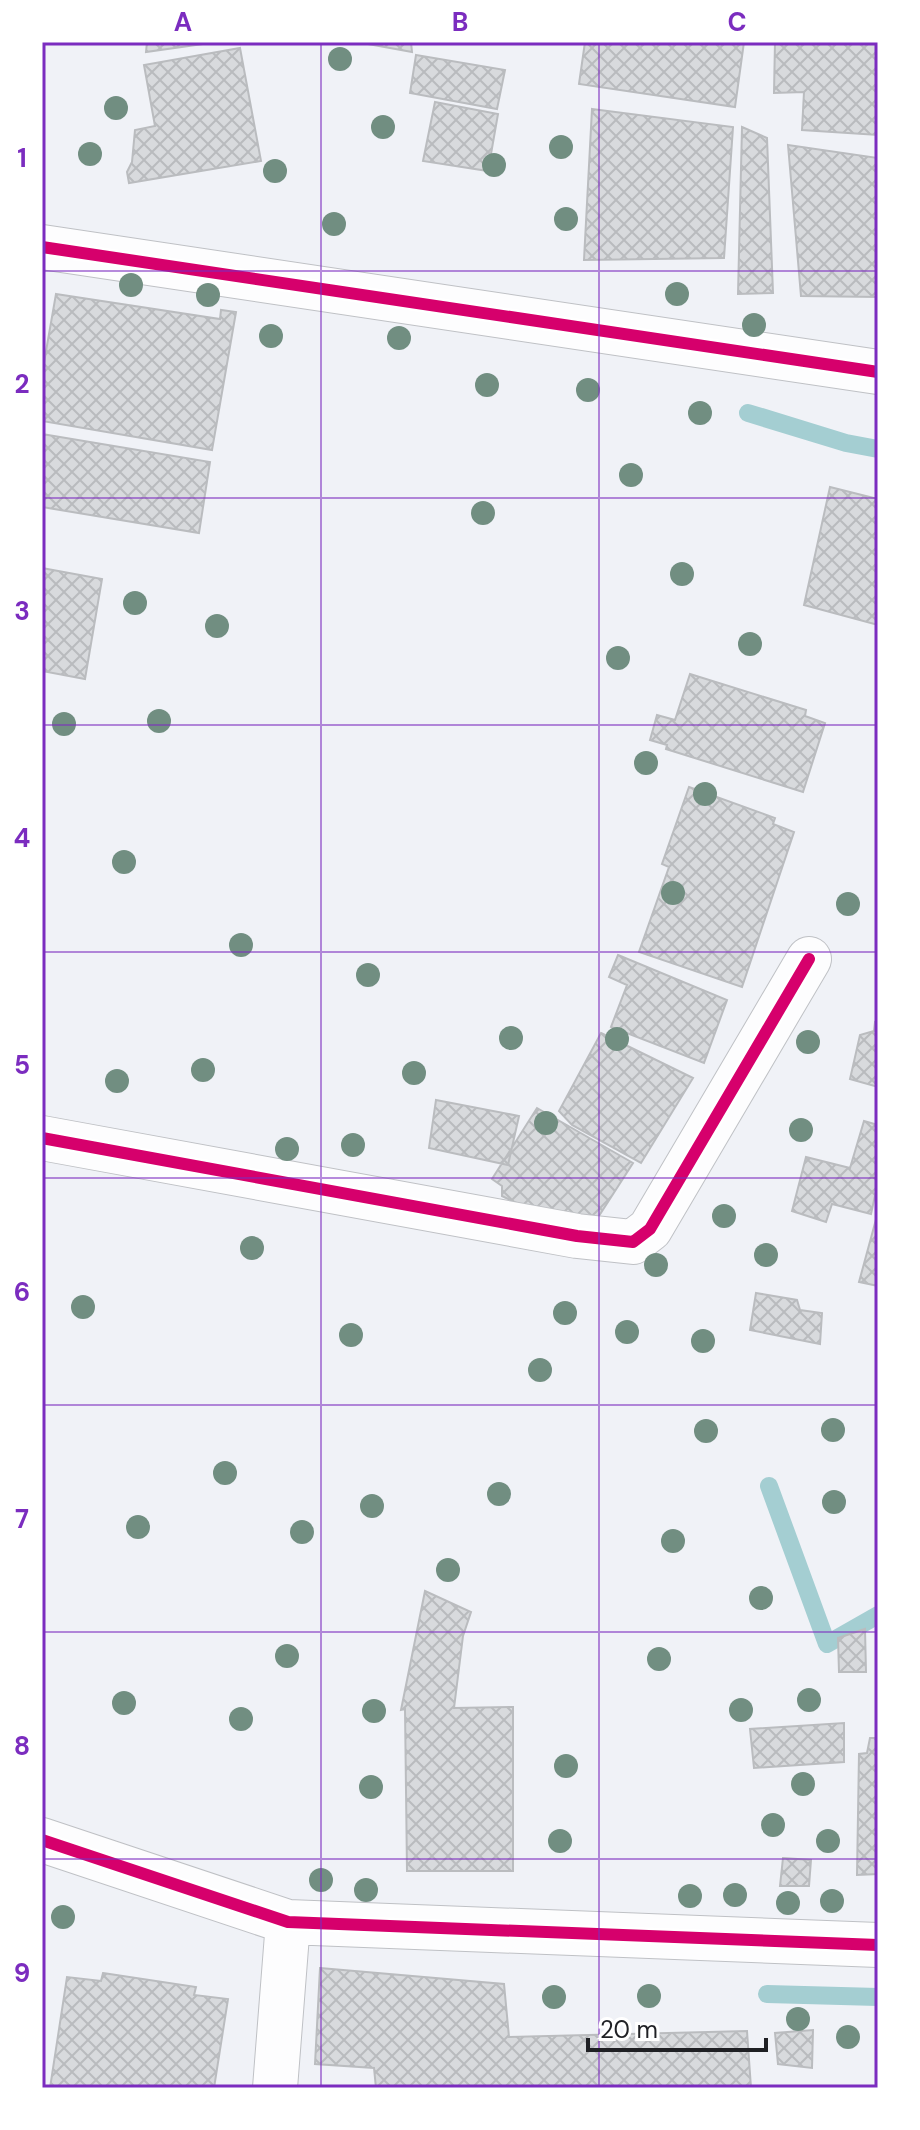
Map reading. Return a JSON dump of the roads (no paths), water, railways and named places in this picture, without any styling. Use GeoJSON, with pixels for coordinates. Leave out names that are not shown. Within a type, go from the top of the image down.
{"type":"FeatureCollection","features":[{"type":"Feature","properties":{"kind":"street"},"geometry":{"type":"LineString","coordinates":[[42,247],[878,372]]}},
{"type":"Feature","properties":{"kind":"street"},"geometry":{"type":"LineString","coordinates":[[42,1138],[577,1236],[633,1242],[650,1229],[809,959]]}},
{"type":"Feature","properties":{"kind":"street"},"geometry":{"type":"LineString","coordinates":[[42,1840],[288,1922],[878,1945]]}},
{"type":"Feature","properties":{"kind":"street"},"geometry":{"type":"LineString","coordinates":[[275,2088],[288,1922]]}},
{"type":"Feature","properties":{"kind":"waterway"},"geometry":{"type":"LineString","coordinates":[[748,413],[846,443],[878,449]]}},
{"type":"Feature","properties":{"kind":"waterway"},"geometry":{"type":"LineString","coordinates":[[769,1486],[827,1644],[878,1615]]}},
{"type":"Feature","properties":{"kind":"waterway"},"geometry":{"type":"LineString","coordinates":[[767,1994],[878,1997]]}}]}
